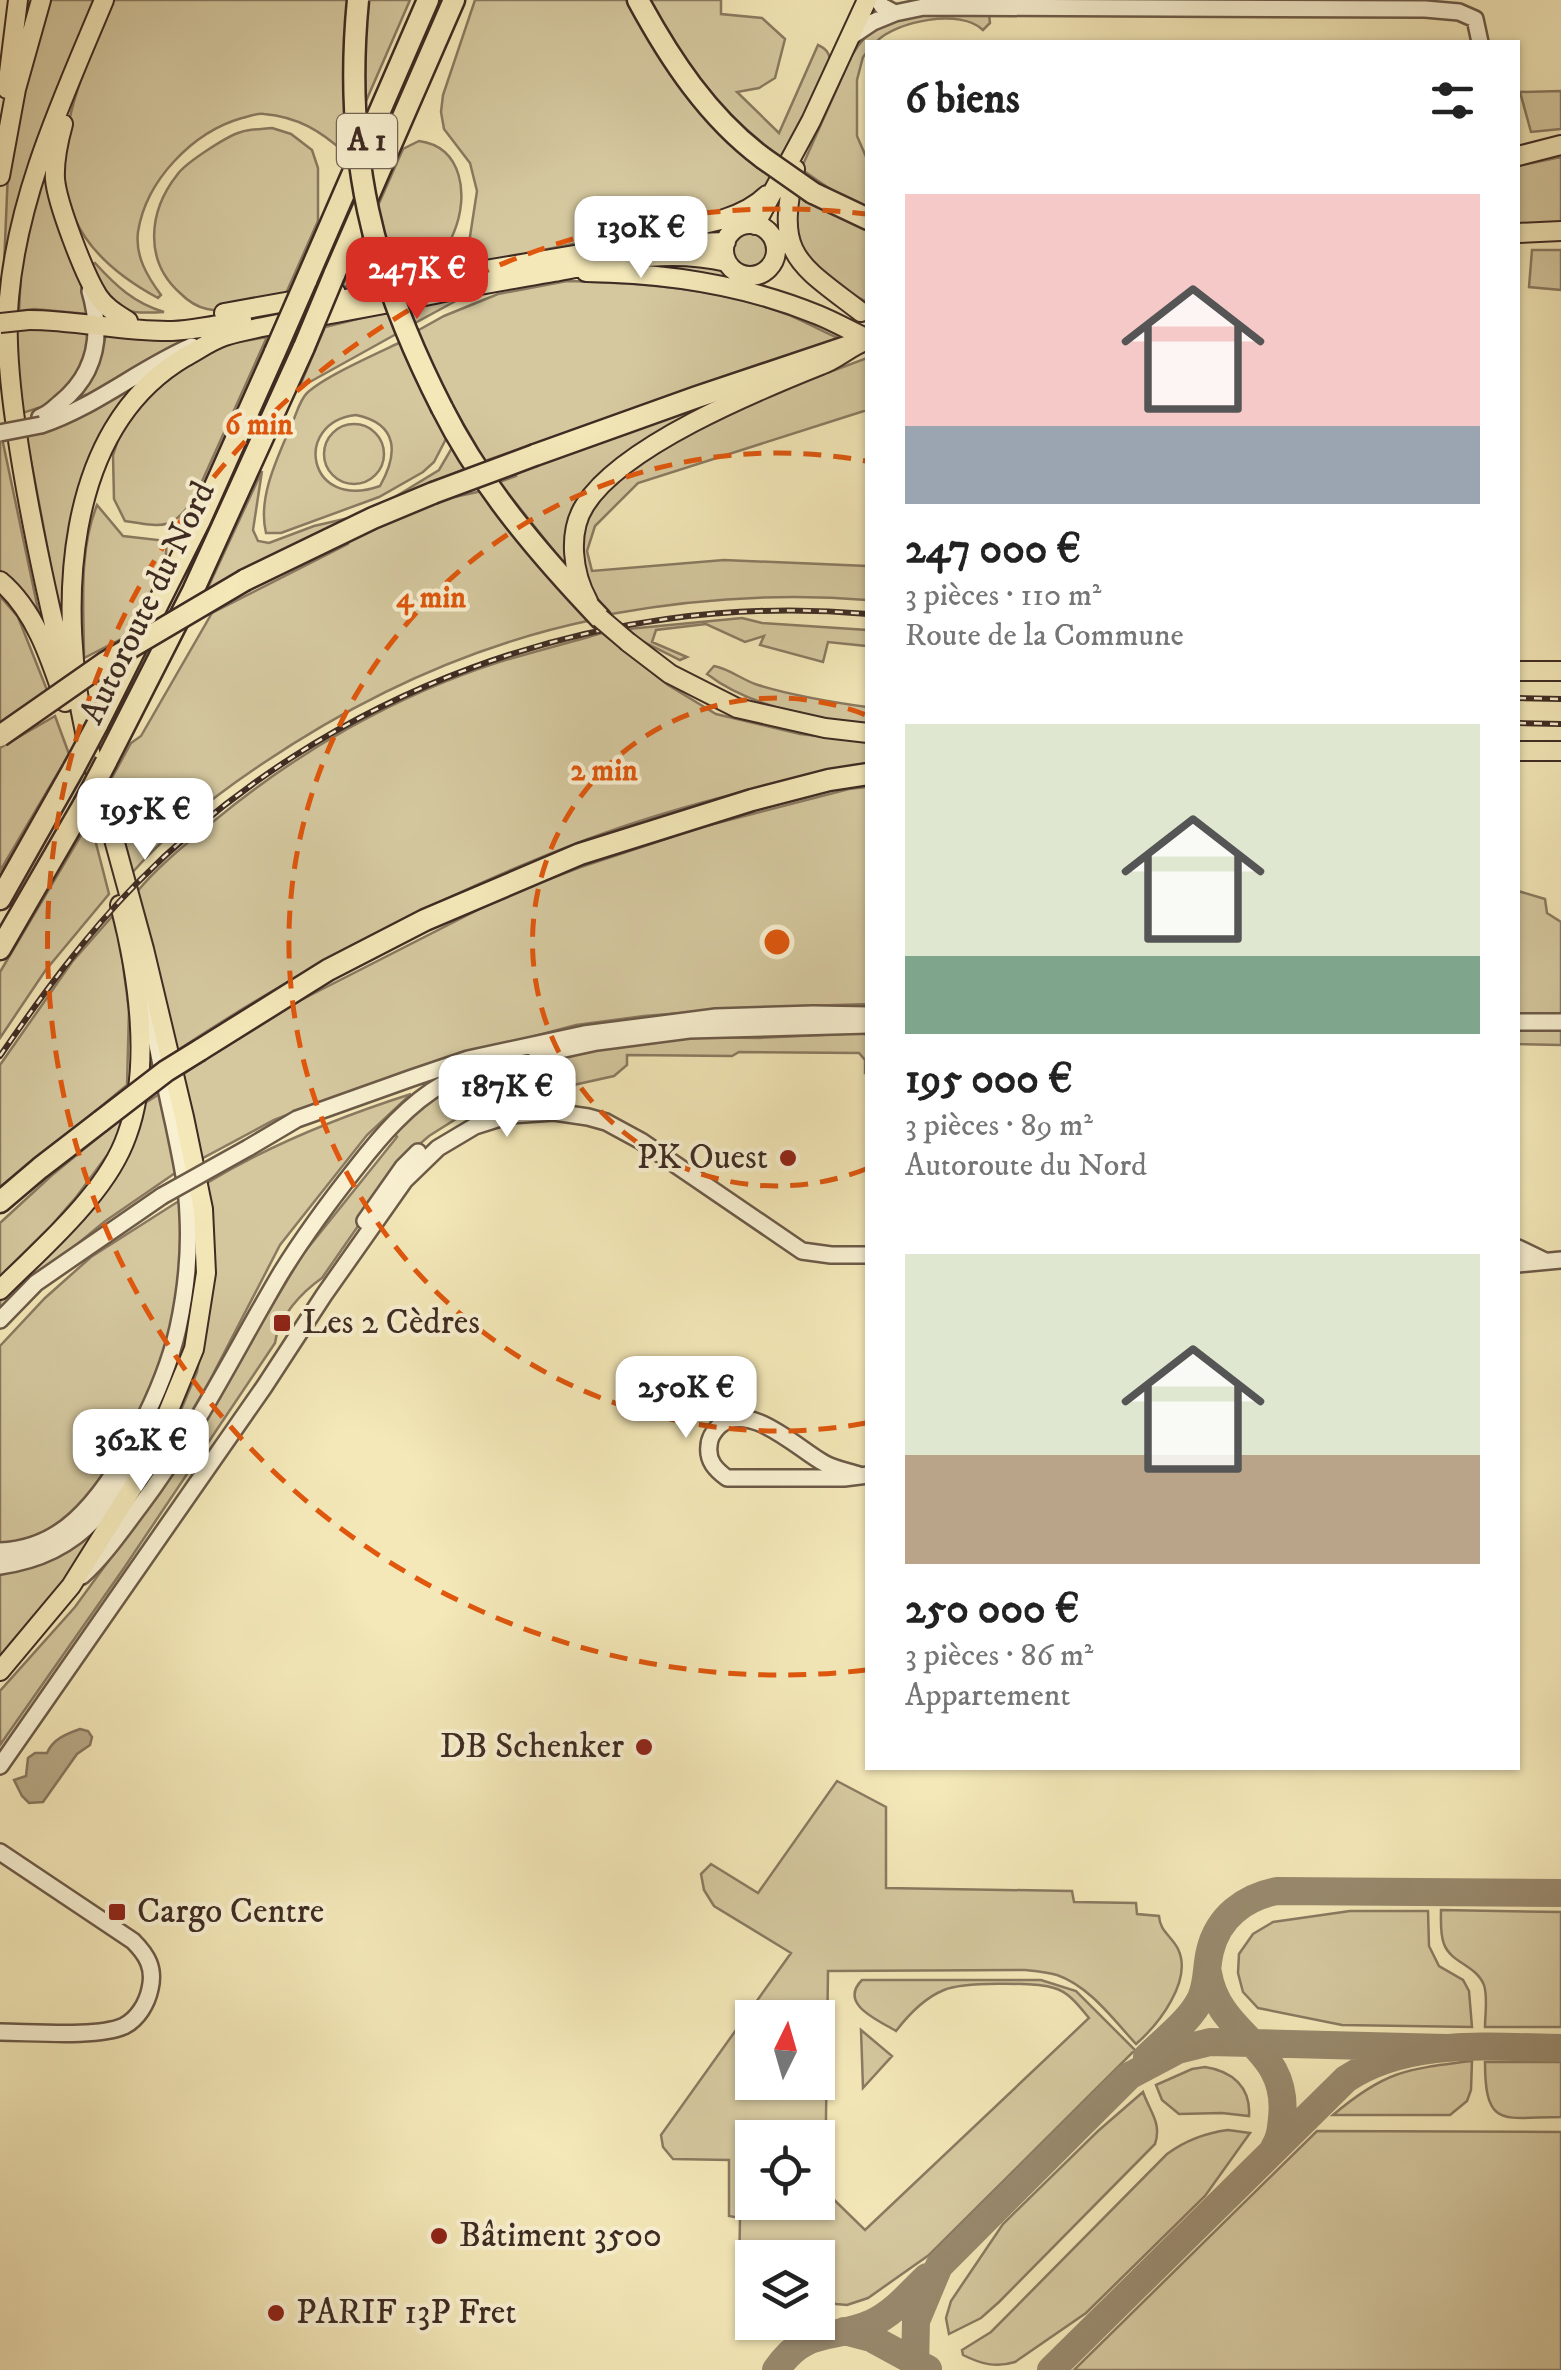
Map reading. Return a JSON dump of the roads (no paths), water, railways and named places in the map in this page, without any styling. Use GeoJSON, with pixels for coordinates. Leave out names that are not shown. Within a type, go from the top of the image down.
{"type":"FeatureCollection","features":[{"type":"Feature","properties":{"kind":"highway"},"geometry":{"type":"LineString","coordinates":[[358,0],[354,45],[356,146],[375,242],[392,297],[416,355],[465,450],[565,581],[600,618]]}},
{"type":"Feature","properties":{"kind":"highway","name":"Autoroute du Nord"},"geometry":{"type":"LineString","coordinates":[[0,900],[74,768],[183,554],[428,0]]}},
{"type":"Feature","properties":{"kind":"highway","name":"Autoroute du Nord"},"geometry":{"type":"LineString","coordinates":[[0,948],[84,804],[201,575],[454,0]]}},
{"type":"Feature","properties":{"kind":"highway"},"geometry":{"type":"LineString","coordinates":[[638,0],[688,84],[728,126],[763,158],[813,193],[865,218]]}},
{"type":"Feature","properties":{"kind":"highway"},"geometry":{"type":"LineString","coordinates":[[0,736],[106,662],[245,580],[373,518],[697,396],[862,342]]}},
{"type":"Feature","properties":{"kind":"highway"},"geometry":{"type":"LineString","coordinates":[[0,1202],[166,1071],[344,962],[425,920],[580,854],[752,800],[865,774]]}},
{"type":"Feature","properties":{"kind":"main road"},"geometry":{"type":"LineString","coordinates":[[0,55],[16,0]]}},
{"type":"Feature","properties":{"kind":"main road"},"geometry":{"type":"LineString","coordinates":[[0,167],[16,0]]}},
{"type":"Feature","properties":{"kind":"main road"},"geometry":{"type":"LineString","coordinates":[[0,176],[16,89],[41,0]]}},
{"type":"Feature","properties":{"kind":"main road"},"geometry":{"type":"LineString","coordinates":[[78,703],[66,677],[48,604],[26,488],[13,402],[8,317],[22,220],[46,141],[104,0]]}},
{"type":"Feature","properties":{"kind":"main road"},"geometry":{"type":"LineString","coordinates":[[763,230],[778,184],[867,0]]}},
{"type":"Feature","properties":{"kind":"main road"},"geometry":{"type":"LineString","coordinates":[[79,61],[58,144],[55,177],[81,258],[99,298],[112,311],[113,324]]}},
{"type":"Feature","properties":{"kind":"main road"},"geometry":{"type":"LineString","coordinates":[[811,121],[795,168],[786,217],[789,239],[797,258],[812,275],[864,314]]}},
{"type":"Feature","properties":{"kind":"main road"},"geometry":{"type":"LineString","coordinates":[[1520,156],[1561,146]]}},
{"type":"Feature","properties":{"kind":"main road"},"geometry":{"type":"LineString","coordinates":[[763,230],[795,168]]}},
{"type":"Feature","properties":{"kind":"main road"},"geometry":{"type":"LineString","coordinates":[[578,253],[646,234],[732,217],[756,205],[778,184]]}},
{"type":"Feature","properties":{"kind":"main road"},"geometry":{"type":"LineString","coordinates":[[727,262],[726,242],[740,226],[763,230],[776,249],[775,256],[768,269],[755,276]]}},
{"type":"Feature","properties":{"kind":"main road"},"geometry":{"type":"LineString","coordinates":[[1520,233],[1561,232]]}},
{"type":"Feature","properties":{"kind":"main road"},"geometry":{"type":"LineString","coordinates":[[0,323],[176,322],[578,253],[726,242]]}},
{"type":"Feature","properties":{"kind":"main road"},"geometry":{"type":"LineString","coordinates":[[0,1671],[71,1586],[136,1482],[194,1349],[206,1273],[203,1208],[184,1116],[78,703],[73,656],[72,571],[82,508],[97,464],[117,424],[144,388],[172,365],[224,336],[606,260],[678,254],[727,262],[739,274],[755,276],[862,342],[834,360],[766,387],[664,439],[615,473],[585,504],[579,516],[574,541],[578,572],[586,597],[600,618],[670,674],[736,708],[865,733]]}},
{"type":"Feature","properties":{"kind":"main road"},"geometry":{"type":"LineString","coordinates":[[775,256],[817,291],[864,314]]}},
{"type":"Feature","properties":{"kind":"main road"},"geometry":{"type":"LineString","coordinates":[[556,272],[641,273],[679,278],[756,295],[816,314]]}},
{"type":"Feature","properties":{"kind":"main road"},"geometry":{"type":"LineString","coordinates":[[0,358],[14,468],[55,671]]}},
{"type":"Feature","properties":{"kind":"main road"},"geometry":{"type":"LineString","coordinates":[[0,582],[26,611],[55,671],[76,736],[138,986],[140,1074],[127,1136],[114,1160],[88,1200],[0,1290]]}},
{"type":"Feature","properties":{"kind":"main road"},"geometry":{"type":"LineString","coordinates":[[1520,670],[1558,670]]}},
{"type":"Feature","properties":{"kind":"main road"},"geometry":{"type":"LineString","coordinates":[[1520,751],[1561,751]]}},
{"type":"Feature","properties":{"kind":"street"},"geometry":{"type":"LineString","coordinates":[[878,0],[894,13]]}},
{"type":"Feature","properties":{"kind":"street"},"geometry":{"type":"LineString","coordinates":[[908,0],[924,7]]}},
{"type":"Feature","properties":{"kind":"street"},"geometry":{"type":"LineString","coordinates":[[852,36],[894,13],[924,7],[1417,9],[1459,12],[1475,19],[1480,40]]}},
{"type":"Feature","properties":{"kind":"street"},"geometry":{"type":"LineString","coordinates":[[40,421],[70,395],[88,372],[113,324],[96,308],[81,258]]}},
{"type":"Feature","properties":{"kind":"street"},"geometry":{"type":"LineString","coordinates":[[0,430],[62,418],[188,348],[224,336]]}},
{"type":"Feature","properties":{"kind":"street"},"geometry":{"type":"LineString","coordinates":[[0,1551],[34,1546],[54,1535],[76,1520],[108,1481],[150,1406],[177,1332],[184,1292],[188,1213],[183,1168],[149,1006],[138,986]]}},
{"type":"Feature","properties":{"kind":"street"},"geometry":{"type":"LineString","coordinates":[[0,1320],[36,1283],[162,1196],[297,1120],[377,1090],[468,1059],[584,1034],[716,1017],[865,1014]]}},
{"type":"Feature","properties":{"kind":"street"},"geometry":{"type":"LineString","coordinates":[[1520,1022],[1561,1022]]}},
{"type":"Feature","properties":{"kind":"street"},"geometry":{"type":"LineString","coordinates":[[248,1148],[330,1116],[485,1066],[596,1042],[690,1030],[863,1027]]}},
{"type":"Feature","properties":{"kind":"street"},"geometry":{"type":"LineString","coordinates":[[71,1586],[98,1562],[152,1490],[215,1392],[317,1217],[409,1109],[442,1085],[485,1066]]}},
{"type":"Feature","properties":{"kind":"street"},"geometry":{"type":"LineString","coordinates":[[1,1766],[406,1180],[438,1148],[459,1135],[510,1116],[554,1112],[588,1116],[641,1141],[802,1251],[865,1255]]}},
{"type":"Feature","properties":{"kind":"street"},"geometry":{"type":"LineString","coordinates":[[0,1333],[111,1230]]}},
{"type":"Feature","properties":{"kind":"street"},"geometry":{"type":"LineString","coordinates":[[1520,1249],[1542,1260]]}},
{"type":"Feature","properties":{"kind":"street"},"geometry":{"type":"LineString","coordinates":[[1520,1264],[1561,1260]]}},
{"type":"Feature","properties":{"kind":"street"},"geometry":{"type":"LineString","coordinates":[[0,1566],[42,1558],[69,1544],[93,1522],[133,1464],[198,1326]]}},
{"type":"Feature","properties":{"kind":"street"},"geometry":{"type":"LineString","coordinates":[[745,1418],[761,1422],[826,1465],[863,1475],[726,1478],[709,1457],[708,1442],[716,1428],[730,1419],[745,1418]]}},
{"type":"Feature","properties":{"kind":"street"},"geometry":{"type":"LineString","coordinates":[[0,2032],[90,2032],[124,2026],[142,2010],[151,1986],[146,1954],[133,1941],[3,1853]]}},
{"type":"Feature","properties":{"kind":"railway"},"geometry":{"type":"LineString","coordinates":[[0,1056],[65,967],[136,884],[211,816],[293,757],[380,707],[472,668],[568,638],[666,619],[767,611],[865,614]]}},
{"type":"Feature","properties":{"kind":"railway"},"geometry":{"type":"LineString","coordinates":[[1520,698],[1561,699]]}},
{"type":"Feature","properties":{"kind":"railway"},"geometry":{"type":"LineString","coordinates":[[1520,723],[1561,724]]}},
{"type":"Feature","properties":{"kind":"place","name":"PK Ouest"},"geometry":{"type":"Point","coordinates":[788,1158]}},
{"type":"Feature","properties":{"kind":"place","name":"Les 2 Cèdres"},"geometry":{"type":"Point","coordinates":[282,1323]}},
{"type":"Feature","properties":{"kind":"place","name":"DB Schenker"},"geometry":{"type":"Point","coordinates":[644,1747]}},
{"type":"Feature","properties":{"kind":"place","name":"Cargo Centre"},"geometry":{"type":"Point","coordinates":[117,1912]}},
{"type":"Feature","properties":{"kind":"place","name":"Bâtiment 3500"},"geometry":{"type":"Point","coordinates":[439,2236]}},
{"type":"Feature","properties":{"kind":"place","name":"PARIF 13P Fret"},"geometry":{"type":"Point","coordinates":[276,2313]}}]}
